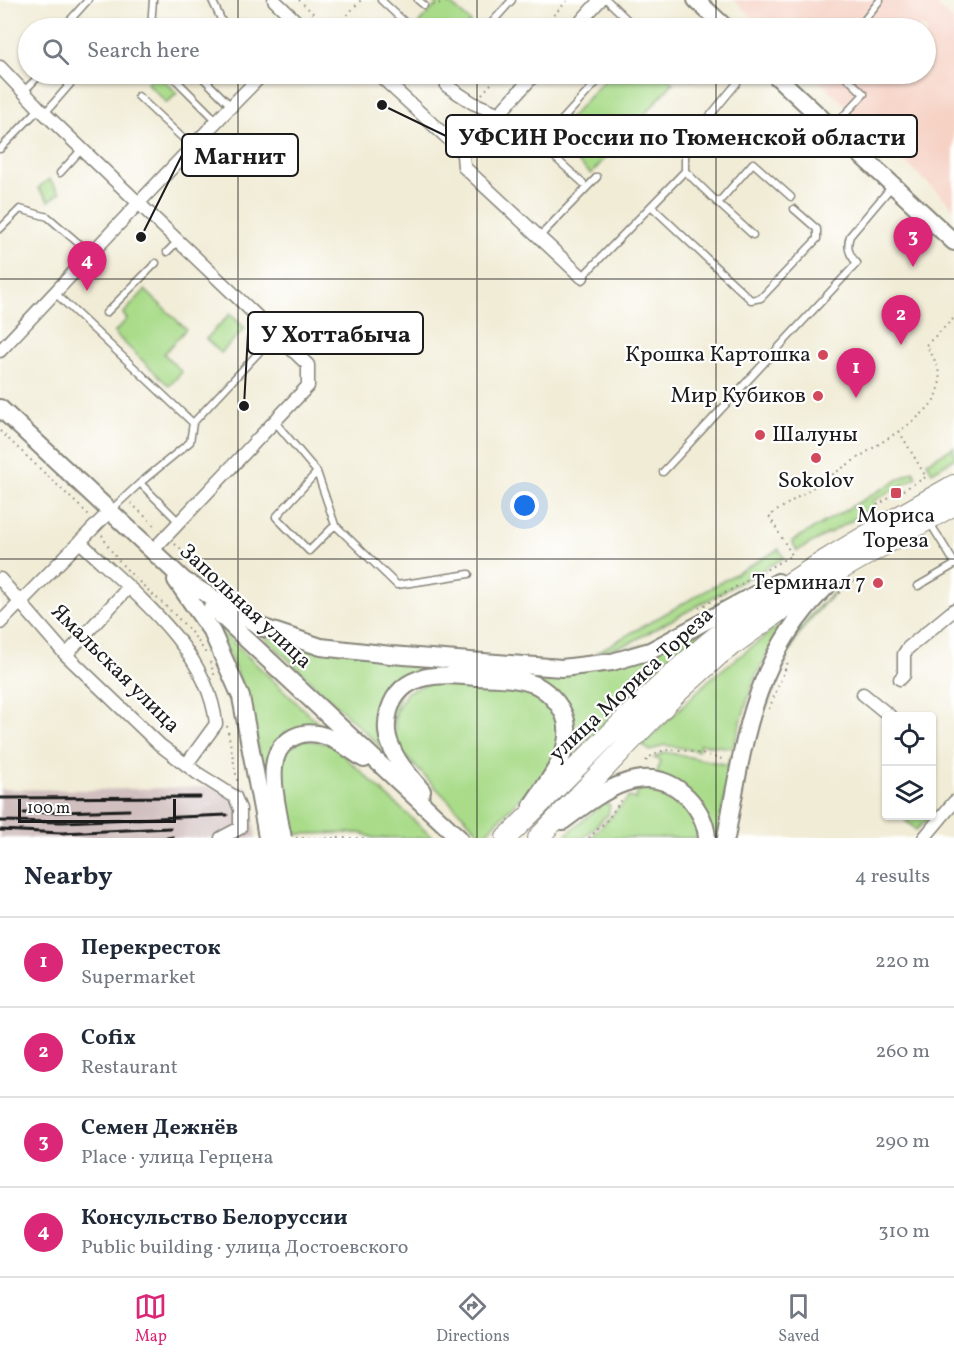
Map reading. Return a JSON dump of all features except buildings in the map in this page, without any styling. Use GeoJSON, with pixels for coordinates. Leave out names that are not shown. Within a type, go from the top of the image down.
{"type":"FeatureCollection","features":[{"type":"Feature","properties":{"kind":"main road","name":"улица Мориса Тореза"},"geometry":{"type":"LineString","coordinates":[[542,836],[698,673],[763,621],[850,563],[954,485]]}},
{"type":"Feature","properties":{"kind":"main road","name":"улица Мориса Тореза"},"geometry":{"type":"LineString","coordinates":[[519,824],[709,643],[766,599],[850,563],[954,505]]}},
{"type":"Feature","properties":{"kind":"street"},"geometry":{"type":"LineString","coordinates":[[584,18],[600,0]]}},
{"type":"Feature","properties":{"kind":"street"},"geometry":{"type":"LineString","coordinates":[[696,0],[715,18]]}},
{"type":"Feature","properties":{"kind":"street"},"geometry":{"type":"LineString","coordinates":[[277,1],[293,18]]}},
{"type":"Feature","properties":{"kind":"street"},"geometry":{"type":"LineString","coordinates":[[0,67],[42,111],[179,239],[308,365],[308,386],[166,536],[158,556],[212,632],[237,687],[274,831]]}},
{"type":"Feature","properties":{"kind":"street"},"geometry":{"type":"LineString","coordinates":[[0,350],[141,203],[191,146],[253,84]]}},
{"type":"Feature","properties":{"kind":"street"},"geometry":{"type":"LineString","coordinates":[[389,84],[463,154],[464,167],[582,277]]}},
{"type":"Feature","properties":{"kind":"street"},"geometry":{"type":"LineString","coordinates":[[448,84],[447,86],[473,103],[500,114]]}},
{"type":"Feature","properties":{"kind":"street"},"geometry":{"type":"LineString","coordinates":[[463,154],[526,84]]}},
{"type":"Feature","properties":{"kind":"street"},"geometry":{"type":"LineString","coordinates":[[785,84],[954,242]]}},
{"type":"Feature","properties":{"kind":"street","name":"Запольная улица"},"geometry":{"type":"LineString","coordinates":[[0,408],[454,832]]}},
{"type":"Feature","properties":{"kind":"street"},"geometry":{"type":"LineString","coordinates":[[0,624],[110,511]]}},
{"type":"Feature","properties":{"kind":"street"},"geometry":{"type":"LineString","coordinates":[[80,542],[161,620],[185,649],[213,708],[215,728],[186,765]]}},
{"type":"Feature","properties":{"kind":"street"},"geometry":{"type":"LineString","coordinates":[[185,581],[261,627],[321,647],[391,655],[574,668],[612,662],[650,651],[850,563]]}},
{"type":"Feature","properties":{"kind":"street"},"geometry":{"type":"LineString","coordinates":[[726,838],[748,722],[763,678],[794,621],[850,563]]}},
{"type":"Feature","properties":{"kind":"street","name":"Ямальская улица"},"geometry":{"type":"LineString","coordinates":[[0,579],[66,655],[160,745],[235,797],[240,809],[240,828],[221,838]]}},
{"type":"Feature","properties":{"kind":"street"},"geometry":{"type":"LineString","coordinates":[[66,655],[128,588]]}},
{"type":"Feature","properties":{"kind":"street"},"geometry":{"type":"LineString","coordinates":[[900,679],[904,675],[904,654],[908,648],[954,610]]}},
{"type":"Feature","properties":{"kind":"street"},"geometry":{"type":"LineString","coordinates":[[454,832],[394,753],[387,730],[388,715],[398,693],[408,684],[434,675],[528,682],[545,691],[560,706],[567,727],[566,745],[556,768],[519,824]]}},
{"type":"Feature","properties":{"kind":"street"},"geometry":{"type":"LineString","coordinates":[[863,694],[884,712]]}},
{"type":"Feature","properties":{"kind":"street"},"geometry":{"type":"LineString","coordinates":[[274,831],[275,760],[285,742],[302,734],[325,735],[405,786]]}},
{"type":"Feature","properties":{"kind":"street"},"geometry":{"type":"LineString","coordinates":[[542,836],[609,788],[642,779],[666,783],[687,797],[700,815],[707,838]]}},
{"type":"Feature","properties":{"kind":"street"},"geometry":{"type":"LineString","coordinates":[[924,838],[954,802]]}},
{"type":"Feature","properties":{"kind":"lane"},"geometry":{"type":"LineString","coordinates":[[72,18],[88,0]]}},
{"type":"Feature","properties":{"kind":"lane"},"geometry":{"type":"LineString","coordinates":[[152,18],[153,0]]}},
{"type":"Feature","properties":{"kind":"lane"},"geometry":{"type":"LineString","coordinates":[[212,0],[220,18]]}},
{"type":"Feature","properties":{"kind":"lane"},"geometry":{"type":"LineString","coordinates":[[381,0],[400,18]]}},
{"type":"Feature","properties":{"kind":"lane"},"geometry":{"type":"LineString","coordinates":[[496,18],[512,0]]}},
{"type":"Feature","properties":{"kind":"lane"},"geometry":{"type":"LineString","coordinates":[[607,0],[626,18]]}},
{"type":"Feature","properties":{"kind":"lane"},"geometry":{"type":"LineString","coordinates":[[866,18],[880,0]]}},
{"type":"Feature","properties":{"kind":"lane"},"geometry":{"type":"LineString","coordinates":[[23,92],[31,84]]}},
{"type":"Feature","properties":{"kind":"lane"},"geometry":{"type":"LineString","coordinates":[[0,149],[69,84]]}},
{"type":"Feature","properties":{"kind":"lane"},"geometry":{"type":"LineString","coordinates":[[180,84],[216,120]]}},
{"type":"Feature","properties":{"kind":"lane"},"geometry":{"type":"LineString","coordinates":[[209,84],[231,106]]}},
{"type":"Feature","properties":{"kind":"lane"},"geometry":{"type":"LineString","coordinates":[[583,183],[540,144],[595,84]]}},
{"type":"Feature","properties":{"kind":"lane"},"geometry":{"type":"LineString","coordinates":[[582,277],[685,171],[685,146],[736,84]]}},
{"type":"Feature","properties":{"kind":"lane"},"geometry":{"type":"LineString","coordinates":[[832,128],[864,94],[854,84]]}},
{"type":"Feature","properties":{"kind":"lane"},"geometry":{"type":"LineString","coordinates":[[138,96],[191,146]]}},
{"type":"Feature","properties":{"kind":"lane"},"geometry":{"type":"LineString","coordinates":[[60,172],[83,148]]}},
{"type":"Feature","properties":{"kind":"lane"},"geometry":{"type":"LineString","coordinates":[[718,203],[753,163],[791,197]]}},
{"type":"Feature","properties":{"kind":"lane"},"geometry":{"type":"LineString","coordinates":[[685,171],[753,235]]}},
{"type":"Feature","properties":{"kind":"lane"},"geometry":{"type":"LineString","coordinates":[[538,238],[597,177]]}},
{"type":"Feature","properties":{"kind":"lane"},"geometry":{"type":"LineString","coordinates":[[663,472],[857,263],[851,256],[847,244],[850,236],[893,185]]}},
{"type":"Feature","properties":{"kind":"lane"},"geometry":{"type":"LineString","coordinates":[[651,206],[751,300],[761,298],[817,239],[817,229],[794,209]]}},
{"type":"Feature","properties":{"kind":"lane"},"geometry":{"type":"LineString","coordinates":[[0,229],[20,209],[48,217],[92,255]]}},
{"type":"Feature","properties":{"kind":"lane"},"geometry":{"type":"LineString","coordinates":[[167,252],[179,239]]}},
{"type":"Feature","properties":{"kind":"lane"},"geometry":{"type":"LineString","coordinates":[[106,313],[156,263]]}},
{"type":"Feature","properties":{"kind":"lane"},"geometry":{"type":"LineString","coordinates":[[55,292],[193,423]]}},
{"type":"Feature","properties":{"kind":"lane"},"geometry":{"type":"LineString","coordinates":[[110,511],[190,442],[193,423],[276,334]]}},
{"type":"Feature","properties":{"kind":"lane"},"geometry":{"type":"LineString","coordinates":[[275,422],[317,472],[335,525],[397,585],[469,574]]}},
{"type":"Feature","properties":{"kind":"lane"},"geometry":{"type":"LineString","coordinates":[[317,472],[276,517],[309,551],[335,525]]}},
{"type":"Feature","properties":{"kind":"lane"},"geometry":{"type":"LineString","coordinates":[[140,483],[179,522]]}},
{"type":"Feature","properties":{"kind":"lane"},"geometry":{"type":"LineString","coordinates":[[918,586],[954,564],[928,520]]}},
{"type":"Feature","properties":{"kind":"path"},"geometry":{"type":"LineString","coordinates":[[298,0],[318,18]]}},
{"type":"Feature","properties":{"kind":"path"},"geometry":{"type":"LineString","coordinates":[[344,18],[361,0]]}},
{"type":"Feature","properties":{"kind":"path"},"geometry":{"type":"LineString","coordinates":[[551,18],[568,0]]}},
{"type":"Feature","properties":{"kind":"path"},"geometry":{"type":"LineString","coordinates":[[473,103],[491,84]]}},
{"type":"Feature","properties":{"kind":"path"},"geometry":{"type":"LineString","coordinates":[[934,352],[926,345],[954,318]]}},
{"type":"Feature","properties":{"kind":"path"},"geometry":{"type":"LineString","coordinates":[[692,612],[792,555],[769,516],[935,406]]}},
{"type":"Feature","properties":{"kind":"path"},"geometry":{"type":"LineString","coordinates":[[877,505],[926,477],[899,431]]}},
{"type":"Feature","properties":{"kind":"path"},"geometry":{"type":"LineString","coordinates":[[125,497],[239,599]]}},
{"type":"Feature","properties":{"kind":"path"},"geometry":{"type":"LineString","coordinates":[[832,599],[850,563]]}},
{"type":"Feature","properties":{"kind":"path"},"geometry":{"type":"LineString","coordinates":[[767,712],[792,654]]}},
{"type":"Feature","properties":{"kind":"path"},"geometry":{"type":"LineString","coordinates":[[646,761],[657,751],[668,749],[722,759]]}},
{"type":"Feature","properties":{"kind":"path"},"geometry":{"type":"LineString","coordinates":[[589,838],[613,813],[627,791]]}},
{"type":"Feature","properties":{"kind":"shaded area"},"geometry":{"type":"Polygon","coordinates":[[[734,0],[931,0],[954,22],[954,208],[823,84],[936,84],[936,18],[753,18],[734,0]]]}},
{"type":"Feature","properties":{"kind":"shaded area"},"geometry":{"type":"Polygon","coordinates":[[[245,786],[249,790],[256,838],[0,838],[0,789],[89,790],[245,786]]]}},
{"type":"Feature","properties":{"kind":"green space"},"geometry":{"type":"Polygon","coordinates":[[[441,0],[446,0],[466,18],[424,18],[441,0]]]}},
{"type":"Feature","properties":{"kind":"green space"},"geometry":{"type":"Polygon","coordinates":[[[148,84],[168,84],[177,93],[167,103],[148,84]]]}},
{"type":"Feature","properties":{"kind":"green space"},"geometry":{"type":"Polygon","coordinates":[[[601,84],[672,84],[591,174],[552,138],[601,84]]]}},
{"type":"Feature","properties":{"kind":"green space"},"geometry":{"type":"Polygon","coordinates":[[[49,179],[60,193],[49,201],[38,188],[49,179]]]}},
{"type":"Feature","properties":{"kind":"green space"},"geometry":{"type":"Polygon","coordinates":[[[145,290],[186,329],[164,354],[182,372],[169,386],[114,333],[127,319],[123,314],[145,290]]]}},
{"type":"Feature","properties":{"kind":"green space"},"geometry":{"type":"Polygon","coordinates":[[[230,314],[245,328],[221,353],[206,339],[230,314]]]}},
{"type":"Feature","properties":{"kind":"green space"},"geometry":{"type":"Polygon","coordinates":[[[954,447],[954,459],[932,472],[927,462],[954,447]]]}},
{"type":"Feature","properties":{"kind":"green space"},"geometry":{"type":"Polygon","coordinates":[[[913,471],[917,477],[873,501],[876,507],[797,551],[792,541],[913,471]]]}},
{"type":"Feature","properties":{"kind":"green space"},"geometry":{"type":"Polygon","coordinates":[[[779,549],[784,558],[630,643],[594,654],[779,549]]]}},
{"type":"Feature","properties":{"kind":"green space"},"geometry":{"type":"Polygon","coordinates":[[[837,590],[797,637],[766,706],[753,724],[786,651],[808,618],[837,590]]]}},
{"type":"Feature","properties":{"kind":"green space"},"geometry":{"type":"Polygon","coordinates":[[[786,620],[754,679],[733,748],[700,744],[698,751],[664,745],[650,751],[643,745],[709,680],[786,620]]]}},
{"type":"Feature","properties":{"kind":"green space"},"geometry":{"type":"Polygon","coordinates":[[[217,627],[323,728],[285,733],[270,817],[250,704],[217,627]]]}},
{"type":"Feature","properties":{"kind":"green space"},"geometry":{"type":"Polygon","coordinates":[[[707,627],[567,760],[574,732],[521,675],[542,673],[707,627]]]}},
{"type":"Feature","properties":{"kind":"green space"},"geometry":{"type":"Polygon","coordinates":[[[259,632],[442,667],[424,670],[404,678],[385,751],[259,632]]]}},
{"type":"Feature","properties":{"kind":"green space"},"geometry":{"type":"Polygon","coordinates":[[[434,681],[525,687],[545,699],[559,718],[561,740],[550,768],[483,836],[405,756],[394,737],[396,712],[407,692],[434,681]]]}},
{"type":"Feature","properties":{"kind":"green space"},"geometry":{"type":"Polygon","coordinates":[[[305,739],[332,745],[433,838],[373,838],[362,833],[288,834],[279,770],[287,750],[305,739]]]}},
{"type":"Feature","properties":{"kind":"green space"},"geometry":{"type":"Polygon","coordinates":[[[665,752],[728,765],[730,756],[733,756],[717,838],[657,775],[660,760],[654,758],[665,752]]]}},
{"type":"Feature","properties":{"kind":"green space"},"geometry":{"type":"Polygon","coordinates":[[[639,787],[662,791],[679,801],[692,817],[701,838],[591,838],[629,797],[636,799],[639,787]]]}},
{"type":"Feature","properties":{"kind":"green space"},"geometry":{"type":"Polygon","coordinates":[[[605,802],[610,806],[608,814],[584,838],[562,838],[605,802]]]}},
{"type":"Feature","properties":{"kind":"green space"},"geometry":{"type":"Polygon","coordinates":[[[905,820],[927,820],[916,830],[905,820]]]}},
{"type":"Feature","properties":{"kind":"railway"},"geometry":{"type":"LineString","coordinates":[[0,798],[200,797]]}},
{"type":"Feature","properties":{"kind":"railway"},"geometry":{"type":"LineString","coordinates":[[24,813],[129,810]]}},
{"type":"Feature","properties":{"kind":"railway"},"geometry":{"type":"LineString","coordinates":[[0,821],[63,822],[227,815]]}},
{"type":"Feature","properties":{"kind":"railway"},"geometry":{"type":"LineString","coordinates":[[0,830],[62,833],[170,828]]}},
{"type":"Feature","properties":{"kind":"railway"},"geometry":{"type":"LineString","coordinates":[[167,838],[173,837]]}},
{"type":"Feature","properties":{"kind":"place","name":"УФСИН России по Тюменской области"},"geometry":{"type":"Point","coordinates":[382,105]}},
{"type":"Feature","properties":{"kind":"place","name":"Магнит"},"geometry":{"type":"Point","coordinates":[141,237]}},
{"type":"Feature","properties":{"kind":"place","name":"Семен Дежнёв"},"geometry":{"type":"Point","coordinates":[913,267]}},
{"type":"Feature","properties":{"kind":"place","name":"Консульство Белоруссии"},"geometry":{"type":"Point","coordinates":[87,291]}},
{"type":"Feature","properties":{"kind":"place","name":"Cofix"},"geometry":{"type":"Point","coordinates":[901,345]}},
{"type":"Feature","properties":{"kind":"place","name":"Крошка Картошка"},"geometry":{"type":"Point","coordinates":[823,355]}},
{"type":"Feature","properties":{"kind":"place","name":"Мир Кубиков"},"geometry":{"type":"Point","coordinates":[818,396]}},
{"type":"Feature","properties":{"kind":"place","name":"Перекресток"},"geometry":{"type":"Point","coordinates":[856,398]}},
{"type":"Feature","properties":{"kind":"place","name":"У Хоттабыча"},"geometry":{"type":"Point","coordinates":[244,406]}},
{"type":"Feature","properties":{"kind":"place","name":"Шалуны"},"geometry":{"type":"Point","coordinates":[760,435]}},
{"type":"Feature","properties":{"kind":"place","name":"Sokolov"},"geometry":{"type":"Point","coordinates":[816,458]}},
{"type":"Feature","properties":{"kind":"place","name":"Мориса Тореза"},"geometry":{"type":"Point","coordinates":[896,493]}},
{"type":"Feature","properties":{"kind":"place","name":"Терминал 7"},"geometry":{"type":"Point","coordinates":[878,583]}}]}
